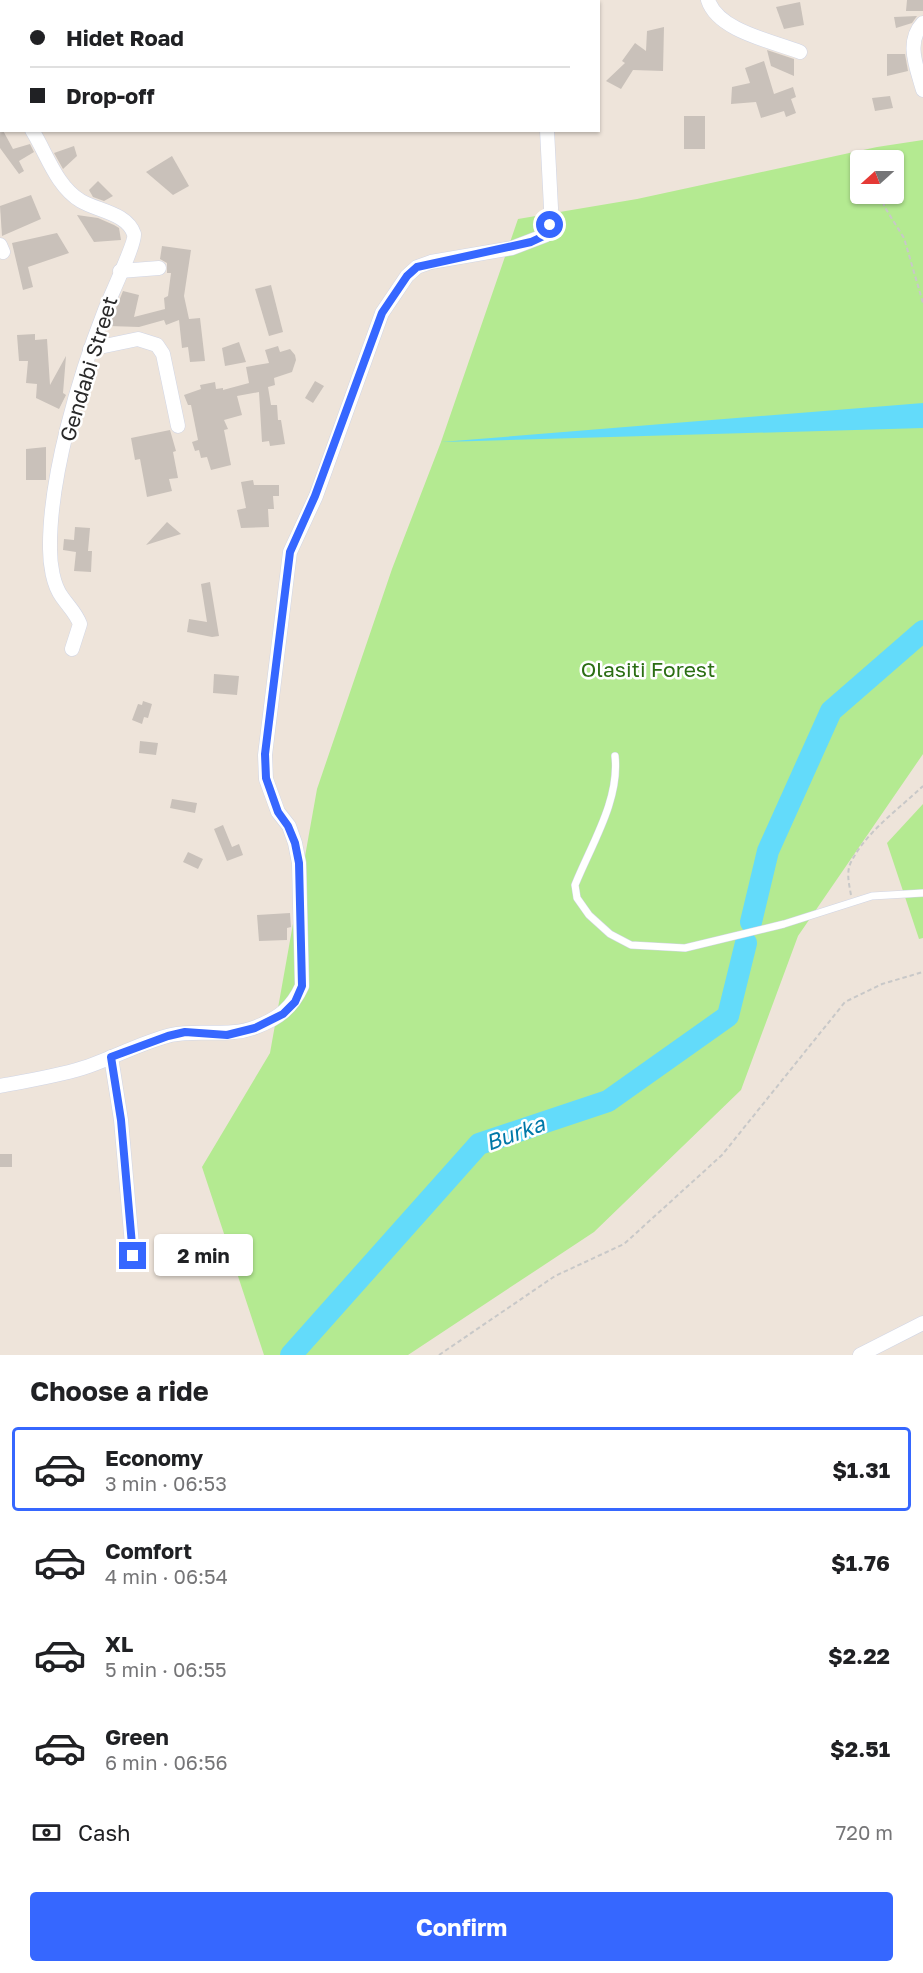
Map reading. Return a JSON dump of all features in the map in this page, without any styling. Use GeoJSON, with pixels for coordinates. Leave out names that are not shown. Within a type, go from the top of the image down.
{"type":"FeatureCollection","features":[{"type":"Feature","properties":{"kind":"street"},"geometry":{"type":"LineString","coordinates":[[708,0],[715,13],[727,23],[750,35],[800,52]]}},
{"type":"Feature","properties":{"kind":"street"},"geometry":{"type":"LineString","coordinates":[[923,23],[913,37],[914,53],[923,90]]}},
{"type":"Feature","properties":{"kind":"street","name":"Gendabi Street"},"geometry":{"type":"LineString","coordinates":[[33,132],[68,190],[82,201],[121,218],[135,236],[90,349],[64,449],[51,521],[50,551],[55,581],[61,596],[72,608],[80,624],[72,649]]}},
{"type":"Feature","properties":{"kind":"street"},"geometry":{"type":"LineString","coordinates":[[0,1086],[54,1076],[185,1032],[227,1035],[255,1028],[283,1014],[295,1002],[302,986],[299,863],[295,843],[288,826],[278,812],[266,778],[265,754],[290,552],[315,496],[370,341],[382,313],[407,276],[417,267],[431,262],[512,248],[544,236],[548,231],[550,208],[547,132]]}},
{"type":"Feature","properties":{"kind":"street"},"geometry":{"type":"LineString","coordinates":[[120,271],[159,268]]}},
{"type":"Feature","properties":{"kind":"street"},"geometry":{"type":"LineString","coordinates":[[90,349],[138,339],[157,345],[163,354],[178,426]]}},
{"type":"Feature","properties":{"kind":"street"},"geometry":{"type":"LineString","coordinates":[[111,1057],[121,1120],[133,1256]]}},
{"type":"Feature","properties":{"kind":"street"},"geometry":{"type":"LineString","coordinates":[[860,1355],[923,1323]]}},
{"type":"Feature","properties":{"kind":"lane"},"geometry":{"type":"LineString","coordinates":[[615,756],[617,771],[609,803],[575,885],[577,898],[583,906],[610,934],[631,945],[685,948],[784,924],[853,904],[872,896],[923,893]]}},
{"type":"Feature","properties":{"kind":"path"},"geometry":{"type":"LineString","coordinates":[[884,204],[904,238],[923,303]]}},
{"type":"Feature","properties":{"kind":"path"},"geometry":{"type":"LineString","coordinates":[[853,904],[848,879],[850,863],[866,841],[923,786]]}},
{"type":"Feature","properties":{"kind":"path"},"geometry":{"type":"LineString","coordinates":[[439,1355],[555,1275],[624,1245],[722,1155],[845,1002],[882,984],[923,972]]}},
{"type":"Feature","properties":{"kind":"green space","name":"Olasiti Forest"},"geometry":{"type":"Polygon","coordinates":[[[923,140],[923,754],[798,936],[741,1090],[594,1232],[408,1355],[264,1355],[202,1167],[270,1053],[317,789],[392,569],[441,442],[518,219],[637,199],[850,153],[850,204],[904,204],[904,150],[863,150],[923,140]]]}},
{"type":"Feature","properties":{"kind":"green space"},"geometry":{"type":"Polygon","coordinates":[[[923,804],[923,938],[919,939],[887,843],[923,804]]]}},
{"type":"Feature","properties":{"kind":"water"},"geometry":{"type":"Polygon","coordinates":[[[923,403],[923,428],[441,442],[923,403]]]}},
{"type":"Feature","properties":{"kind":"building"},"geometry":{"type":"Polygon","coordinates":[[[907,0],[923,0],[923,11],[906,11],[907,0]]]}},
{"type":"Feature","properties":{"kind":"building"},"geometry":{"type":"Polygon","coordinates":[[[800,2],[804,25],[784,29],[776,7],[800,2]]]}},
{"type":"Feature","properties":{"kind":"building"},"geometry":{"type":"Polygon","coordinates":[[[917,16],[912,23],[896,28],[894,17],[917,16]]]}},
{"type":"Feature","properties":{"kind":"building"},"geometry":{"type":"Polygon","coordinates":[[[664,27],[663,71],[633,70],[621,89],[606,81],[625,63],[622,61],[635,43],[646,51],[647,31],[664,27]]]}},
{"type":"Feature","properties":{"kind":"building"},"geometry":{"type":"Polygon","coordinates":[[[767,50],[794,59],[794,76],[771,66],[767,50]]]}},
{"type":"Feature","properties":{"kind":"building"},"geometry":{"type":"Polygon","coordinates":[[[887,54],[905,54],[908,71],[887,76],[887,54]]]}},
{"type":"Feature","properties":{"kind":"building"},"geometry":{"type":"Polygon","coordinates":[[[764,61],[774,94],[793,87],[796,97],[791,99],[796,113],[786,117],[784,111],[761,118],[756,102],[731,104],[732,87],[750,83],[745,68],[764,61]]]}},
{"type":"Feature","properties":{"kind":"building"},"geometry":{"type":"Polygon","coordinates":[[[890,96],[893,108],[875,111],[872,98],[890,96]]]}},
{"type":"Feature","properties":{"kind":"building"},"geometry":{"type":"Polygon","coordinates":[[[684,116],[705,116],[705,149],[684,149],[684,116]]]}},
{"type":"Feature","properties":{"kind":"building"},"geometry":{"type":"Polygon","coordinates":[[[0,132],[4,132],[13,149],[30,144],[34,152],[19,161],[24,171],[19,174],[0,148],[0,132]]]}},
{"type":"Feature","properties":{"kind":"building"},"geometry":{"type":"Polygon","coordinates":[[[74,146],[77,156],[63,169],[54,153],[74,146]]]}},
{"type":"Feature","properties":{"kind":"building"},"geometry":{"type":"Polygon","coordinates":[[[172,156],[189,186],[173,195],[146,172],[172,156]]]}},
{"type":"Feature","properties":{"kind":"building"},"geometry":{"type":"Polygon","coordinates":[[[98,181],[113,196],[104,201],[93,197],[89,190],[98,181]]]}},
{"type":"Feature","properties":{"kind":"building"},"geometry":{"type":"Polygon","coordinates":[[[31,195],[41,219],[2,236],[0,206],[31,195]]]}},
{"type":"Feature","properties":{"kind":"building"},"geometry":{"type":"Polygon","coordinates":[[[77,215],[98,218],[114,225],[119,228],[121,240],[94,242],[77,215]]]}},
{"type":"Feature","properties":{"kind":"building"},"geometry":{"type":"Polygon","coordinates":[[[57,233],[69,253],[28,267],[33,287],[23,290],[12,243],[57,233]]]}},
{"type":"Feature","properties":{"kind":"building"},"geometry":{"type":"Polygon","coordinates":[[[162,246],[191,250],[184,296],[189,319],[200,318],[205,361],[190,362],[188,347],[182,348],[179,320],[166,325],[164,320],[139,327],[109,326],[123,291],[139,295],[134,317],[165,309],[164,298],[168,296],[171,273],[167,273],[167,263],[160,259],[162,246]]]}},
{"type":"Feature","properties":{"kind":"building"},"geometry":{"type":"Polygon","coordinates":[[[271,285],[283,332],[269,336],[255,289],[271,285]]]}},
{"type":"Feature","properties":{"kind":"building"},"geometry":{"type":"Polygon","coordinates":[[[35,334],[35,340],[47,339],[50,385],[66,356],[63,393],[66,395],[59,409],[36,398],[37,384],[26,383],[28,361],[19,361],[17,335],[35,334]]]}},
{"type":"Feature","properties":{"kind":"building"},"geometry":{"type":"Polygon","coordinates":[[[239,342],[246,362],[225,366],[222,348],[239,342]]]}},
{"type":"Feature","properties":{"kind":"building"},"geometry":{"type":"Polygon","coordinates":[[[278,346],[280,352],[290,349],[296,360],[292,372],[274,378],[275,385],[268,387],[271,405],[277,405],[278,420],[281,420],[285,444],[270,446],[269,441],[262,442],[259,392],[237,396],[242,415],[224,420],[228,429],[224,430],[231,465],[211,470],[207,457],[201,458],[199,450],[195,451],[192,442],[198,440],[191,405],[188,405],[184,395],[201,389],[200,385],[215,382],[216,389],[223,388],[223,390],[249,383],[246,367],[269,363],[265,350],[278,346]]]}},
{"type":"Feature","properties":{"kind":"building"},"geometry":{"type":"Polygon","coordinates":[[[315,381],[324,386],[313,403],[305,398],[315,381]]]}},
{"type":"Feature","properties":{"kind":"building"},"geometry":{"type":"Polygon","coordinates":[[[170,430],[176,451],[173,452],[178,478],[169,479],[172,491],[147,497],[140,459],[135,460],[131,438],[170,430]]]}},
{"type":"Feature","properties":{"kind":"building"},"geometry":{"type":"Polygon","coordinates":[[[46,447],[46,480],[26,480],[26,449],[46,447]]]}},
{"type":"Feature","properties":{"kind":"building"},"geometry":{"type":"Polygon","coordinates":[[[253,480],[254,485],[279,485],[279,496],[273,496],[274,509],[268,509],[269,527],[241,528],[237,510],[246,508],[241,482],[253,480]]]}},
{"type":"Feature","properties":{"kind":"building"},"geometry":{"type":"Polygon","coordinates":[[[167,522],[181,534],[146,545],[167,522]]]}},
{"type":"Feature","properties":{"kind":"building"},"geometry":{"type":"Polygon","coordinates":[[[75,527],[90,528],[88,551],[92,551],[91,572],[74,571],[76,552],[63,550],[64,539],[74,540],[75,527]]]}},
{"type":"Feature","properties":{"kind":"building"},"geometry":{"type":"Polygon","coordinates":[[[210,582],[219,636],[212,637],[187,632],[189,619],[207,622],[201,584],[210,582]]]}},
{"type":"Feature","properties":{"kind":"building"},"geometry":{"type":"Polygon","coordinates":[[[214,674],[239,676],[237,695],[213,693],[214,674]]]}},
{"type":"Feature","properties":{"kind":"building"},"geometry":{"type":"Polygon","coordinates":[[[143,701],[152,704],[148,718],[144,717],[142,724],[132,720],[138,704],[142,705],[143,701]]]}},
{"type":"Feature","properties":{"kind":"building"},"geometry":{"type":"Polygon","coordinates":[[[140,741],[158,743],[156,755],[139,753],[140,741]]]}},
{"type":"Feature","properties":{"kind":"building"},"geometry":{"type":"Polygon","coordinates":[[[172,799],[197,803],[195,813],[170,808],[172,799]]]}},
{"type":"Feature","properties":{"kind":"building"},"geometry":{"type":"Polygon","coordinates":[[[223,825],[232,847],[239,844],[243,855],[227,861],[214,829],[223,825]]]}},
{"type":"Feature","properties":{"kind":"building"},"geometry":{"type":"Polygon","coordinates":[[[188,852],[203,859],[198,869],[183,862],[188,852]]]}},
{"type":"Feature","properties":{"kind":"building"},"geometry":{"type":"Polygon","coordinates":[[[290,913],[291,927],[287,928],[287,940],[259,941],[257,915],[290,913]]]}},
{"type":"Feature","properties":{"kind":"building"},"geometry":{"type":"Polygon","coordinates":[[[0,1154],[12,1154],[12,1167],[0,1167],[0,1154]]]}},
{"type":"Feature","properties":{"kind":"waterway"},"geometry":{"type":"LineString","coordinates":[[751,922],[768,851],[831,711],[923,631]]}},
{"type":"Feature","properties":{"kind":"waterway","name":"Burka"},"geometry":{"type":"LineString","coordinates":[[291,1355],[479,1144],[608,1101],[728,1016],[746,943]]}},
{"type":"Feature","properties":{"kind":"route"},"geometry":{"type":"LineString","coordinates":[[133,1256],[121,1120],[111,1057],[154,1040],[185,1032],[227,1035],[255,1028],[283,1014],[295,1002],[302,986],[299,863],[295,843],[288,826],[278,812],[266,778],[265,754],[290,552],[315,496],[370,341],[382,313],[407,276],[417,267],[431,262],[489,253],[531,242],[546,235],[550,225]]}}]}
